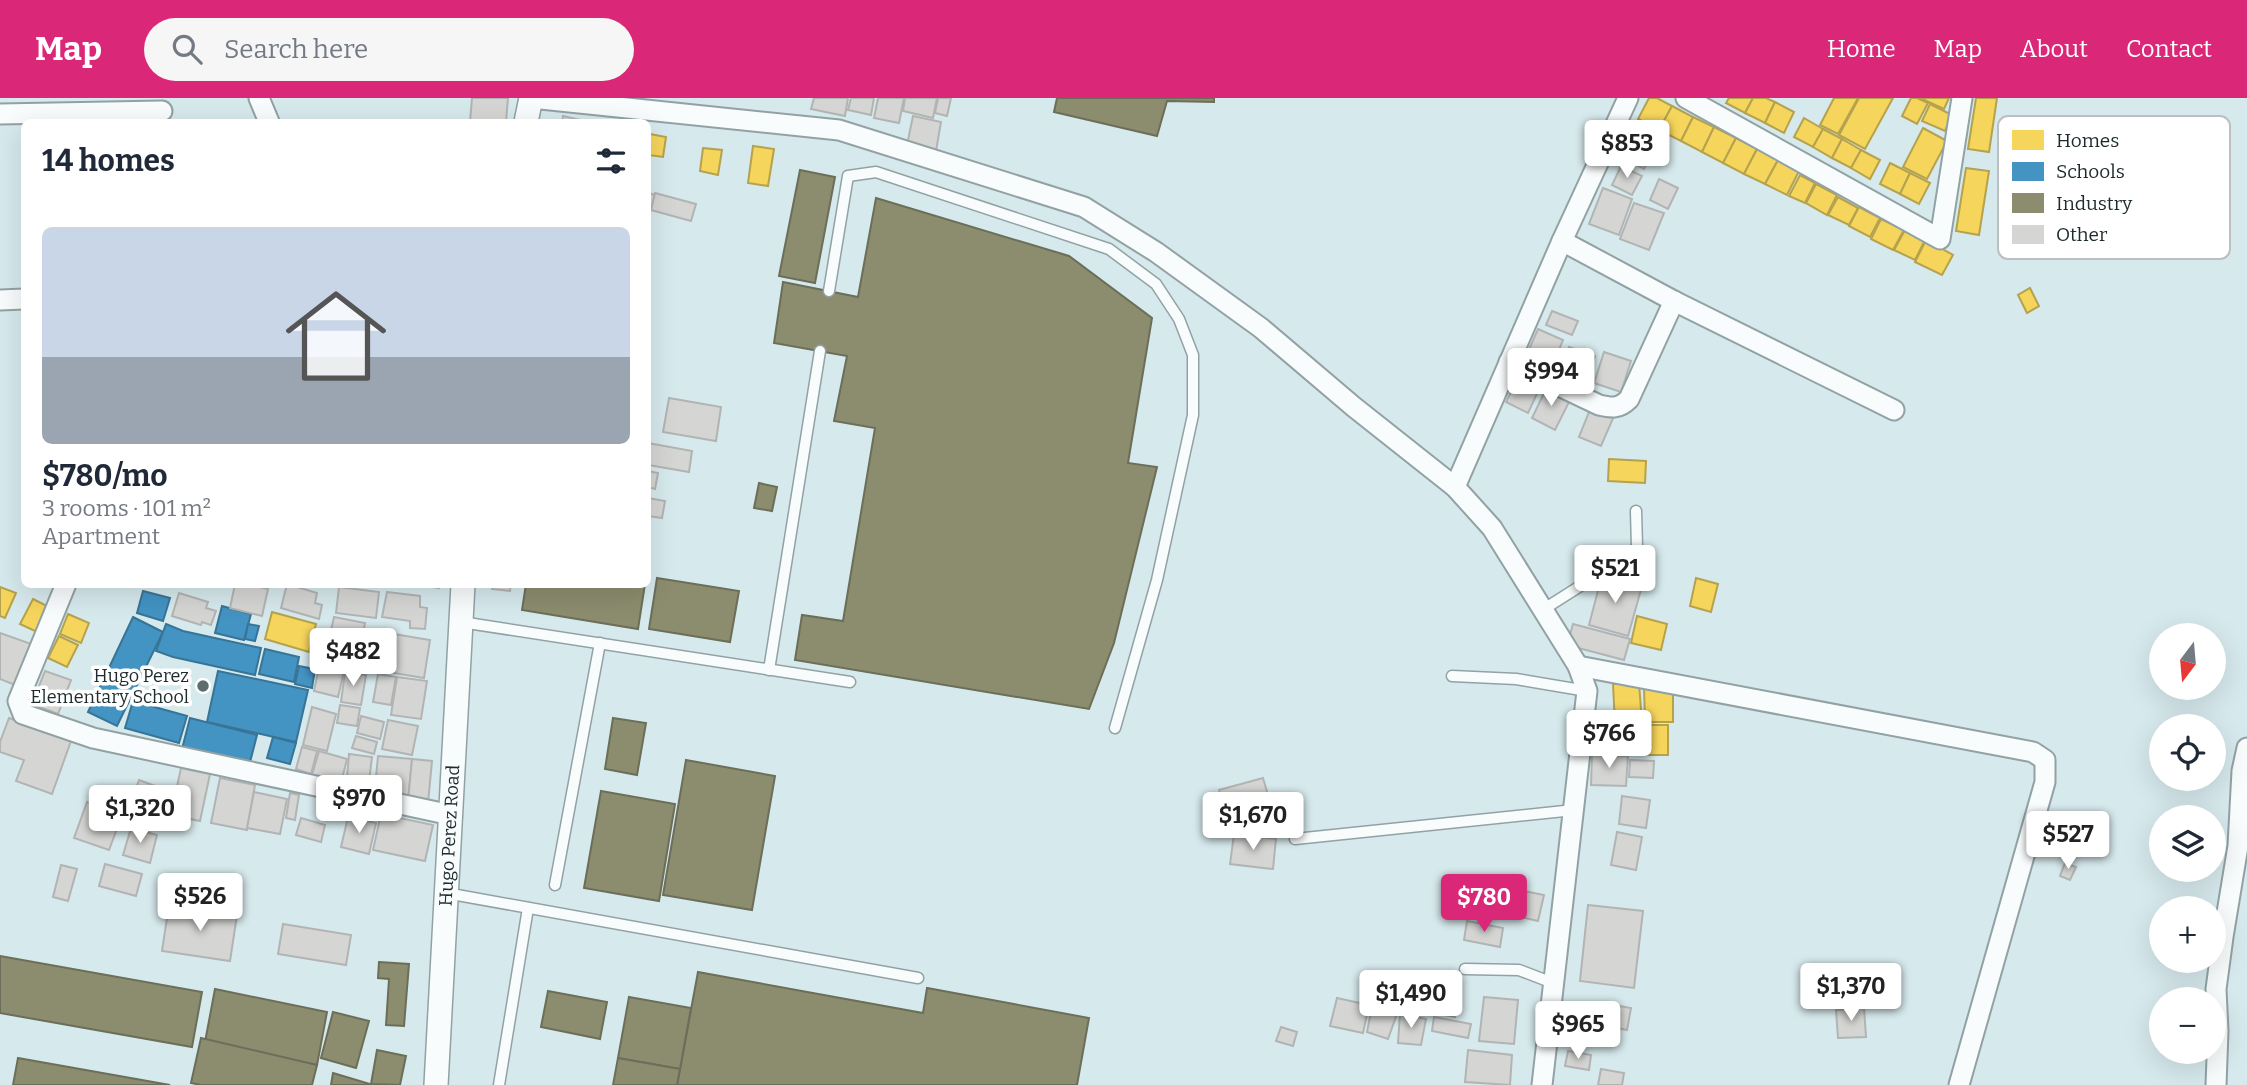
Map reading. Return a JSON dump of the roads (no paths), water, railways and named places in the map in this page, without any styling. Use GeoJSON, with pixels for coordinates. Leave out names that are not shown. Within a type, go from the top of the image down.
{"type":"FeatureCollection","features":[{"type":"Feature","properties":{"kind":"street"},"geometry":{"type":"LineString","coordinates":[[259,98],[268,119]]}},
{"type":"Feature","properties":{"kind":"street"},"geometry":{"type":"LineString","coordinates":[[527,119],[531,98],[839,130],[1084,207],[1157,252],[1261,328],[1354,407],[1455,487],[1492,528],[1578,666],[1587,691],[1542,1085]]}},
{"type":"Feature","properties":{"kind":"street"},"geometry":{"type":"LineString","coordinates":[[1455,487],[1562,241],[1628,98]]}},
{"type":"Feature","properties":{"kind":"street"},"geometry":{"type":"LineString","coordinates":[[1686,98],[1940,239],[1962,98]]}},
{"type":"Feature","properties":{"kind":"street"},"geometry":{"type":"LineString","coordinates":[[0,114],[162,111]]}},
{"type":"Feature","properties":{"kind":"street"},"geometry":{"type":"LineString","coordinates":[[1562,241],[1674,301],[1894,411]]}},
{"type":"Feature","properties":{"kind":"street"},"geometry":{"type":"LineString","coordinates":[[0,300],[21,299]]}},
{"type":"Feature","properties":{"kind":"street"},"geometry":{"type":"LineString","coordinates":[[1509,362],[1599,405],[1613,408],[1623,405],[1629,399],[1674,301]]}},
{"type":"Feature","properties":{"kind":"street"},"geometry":{"type":"LineString","coordinates":[[64,588],[18,701],[23,714],[93,737],[451,815]]}},
{"type":"Feature","properties":{"kind":"street","name":"Hugo Perez Road"},"geometry":{"type":"LineString","coordinates":[[436,1085],[463,588]]}},
{"type":"Feature","properties":{"kind":"street"},"geometry":{"type":"LineString","coordinates":[[1578,666],[2033,752],[2045,760],[2045,782],[1959,1085]]}},
{"type":"Feature","properties":{"kind":"street"},"geometry":{"type":"LineString","coordinates":[[2216,1085],[2217,989],[2238,845],[2242,771],[2247,748]]}},
{"type":"Feature","properties":{"kind":"lane"},"geometry":{"type":"LineString","coordinates":[[830,291],[848,176],[876,172],[1109,249],[1156,284],[1179,319],[1193,355],[1193,415],[1157,580],[1115,727]]}},
{"type":"Feature","properties":{"kind":"lane"},"geometry":{"type":"LineString","coordinates":[[769,670],[820,351]]}},
{"type":"Feature","properties":{"kind":"lane"},"geometry":{"type":"LineString","coordinates":[[1544,609],[1626,557],[1637,547],[1636,511]]}},
{"type":"Feature","properties":{"kind":"lane"},"geometry":{"type":"LineString","coordinates":[[461,622],[850,682]]}},
{"type":"Feature","properties":{"kind":"lane"},"geometry":{"type":"LineString","coordinates":[[555,885],[600,643]]}},
{"type":"Feature","properties":{"kind":"lane"},"geometry":{"type":"LineString","coordinates":[[1452,676],[1516,679],[1587,691]]}},
{"type":"Feature","properties":{"kind":"lane"},"geometry":{"type":"LineString","coordinates":[[1295,839],[1574,810]]}},
{"type":"Feature","properties":{"kind":"lane"},"geometry":{"type":"LineString","coordinates":[[446,893],[918,978]]}},
{"type":"Feature","properties":{"kind":"lane"},"geometry":{"type":"LineString","coordinates":[[499,1085],[528,908]]}},
{"type":"Feature","properties":{"kind":"lane"},"geometry":{"type":"LineString","coordinates":[[1465,970],[1519,970],[1553,983]]}},
{"type":"Feature","properties":{"kind":"place","name":"Hugo Perez Elementary School"},"geometry":{"type":"Point","coordinates":[203,686]}}]}
